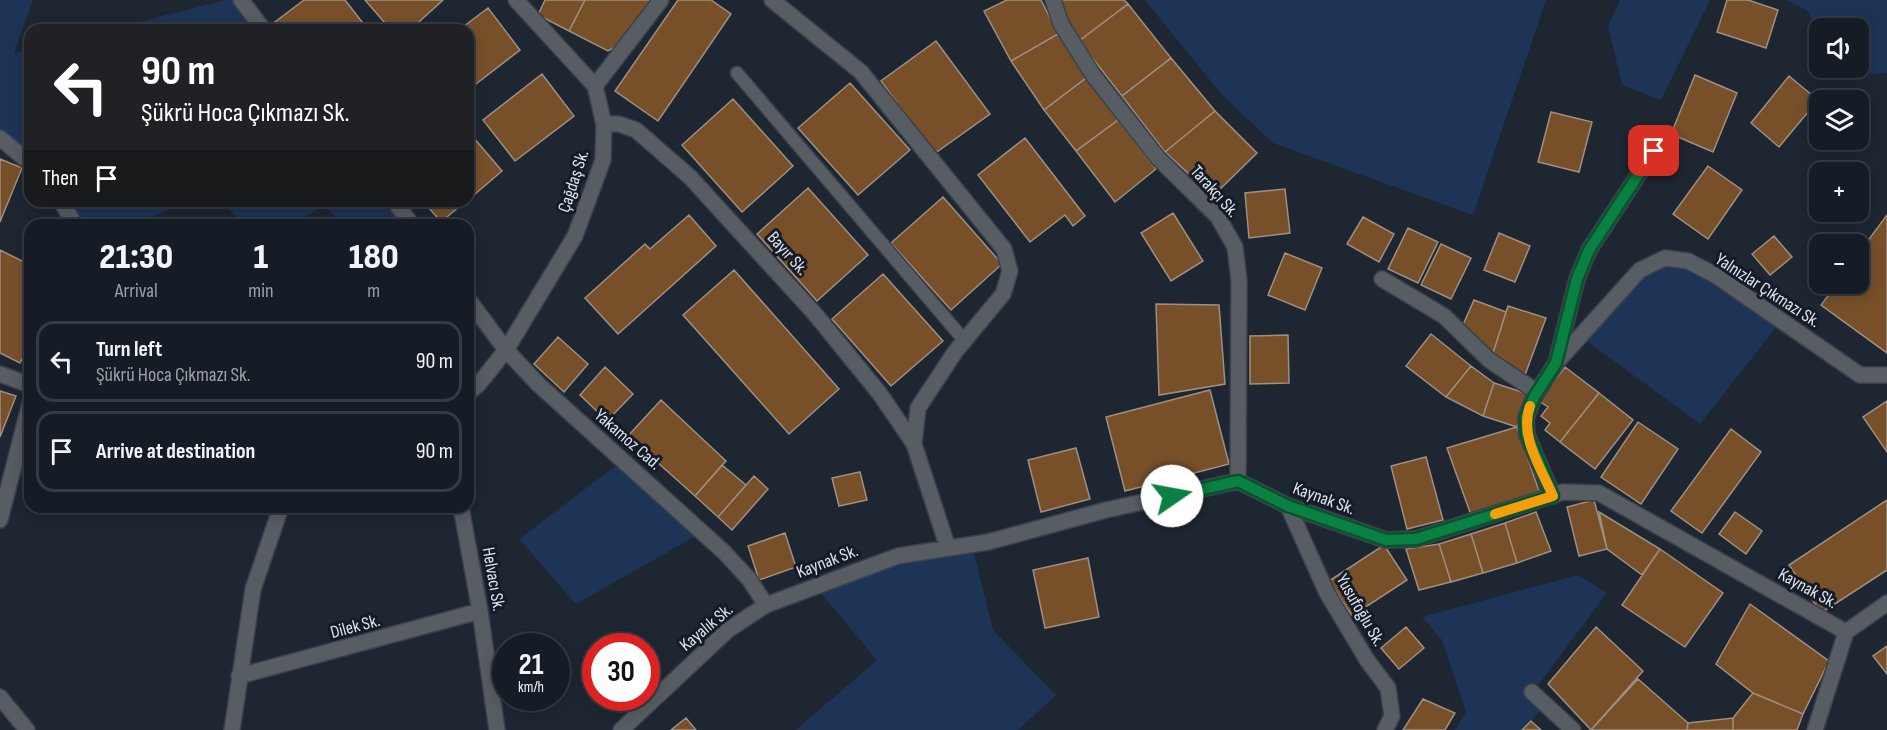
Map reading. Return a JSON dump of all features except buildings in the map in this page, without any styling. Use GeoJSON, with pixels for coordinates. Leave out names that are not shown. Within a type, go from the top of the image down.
{"type":"FeatureCollection","features":[{"type":"Feature","properties":{"kind":"street"},"geometry":{"type":"LineString","coordinates":[[241,0],[259,24]]}},
{"type":"Feature","properties":{"kind":"street"},"geometry":{"type":"LineString","coordinates":[[516,0],[596,86],[661,0]]}},
{"type":"Feature","properties":{"kind":"street"},"geometry":{"type":"LineString","coordinates":[[772,0],[861,72],[1004,249],[1010,271],[1003,294],[964,340],[918,408],[914,444],[948,548]]}},
{"type":"Feature","properties":{"kind":"street","name":"Tarakçı Sk."},"geometry":{"type":"LineString","coordinates":[[1053,0],[1061,24],[1093,75],[1158,158],[1218,217],[1236,247],[1239,281],[1238,481]]}},
{"type":"Feature","properties":{"kind":"street","name":"Çağdaş Sk."},"geometry":{"type":"LineString","coordinates":[[474,388],[506,350],[575,236],[603,160],[604,124],[596,86]]}},
{"type":"Feature","properties":{"kind":"street","name":"Bayır Sk."},"geometry":{"type":"LineString","coordinates":[[604,124],[619,124],[636,130],[690,177],[815,314],[880,394],[914,444]]}},
{"type":"Feature","properties":{"kind":"street"},"geometry":{"type":"LineString","coordinates":[[0,138],[24,158]]}},
{"type":"Feature","properties":{"kind":"street"},"geometry":{"type":"LineString","coordinates":[[1553,496],[1527,435],[1526,418],[1537,392],[1556,363],[1577,279],[1589,250],[1654,151]]}},
{"type":"Feature","properties":{"kind":"street","name":"Yalnızlar Çıkmazı Sk."},"geometry":{"type":"LineString","coordinates":[[1556,363],[1640,270],[1665,258],[1688,261],[1715,276],[1860,375],[1887,375]]}},
{"type":"Feature","properties":{"kind":"street"},"geometry":{"type":"LineString","coordinates":[[1382,279],[1444,316],[1489,360],[1537,392]]}},
{"type":"Feature","properties":{"kind":"street","name":"Yakamoz Cad."},"geometry":{"type":"LineString","coordinates":[[474,307],[506,350],[590,434],[724,552],[749,579],[766,605]]}},
{"type":"Feature","properties":{"kind":"street"},"geometry":{"type":"LineString","coordinates":[[0,374],[24,383]]}},
{"type":"Feature","properties":{"kind":"street"},"geometry":{"type":"LineString","coordinates":[[0,520],[24,426]]}},
{"type":"Feature","properties":{"kind":"street","name":"Kaynak Sk."},"geometry":{"type":"LineString","coordinates":[[766,605],[898,556],[1026,534],[1106,510],[1238,481],[1288,506],[1386,540],[1416,539],[1553,496],[1586,491],[1599,493],[1846,632]]}},
{"type":"Feature","properties":{"kind":"street","name":"Yusufoğlu Sk."},"geometry":{"type":"LineString","coordinates":[[1288,506],[1327,593],[1367,660],[1388,688],[1392,716],[1385,730]]}},
{"type":"Feature","properties":{"kind":"street"},"geometry":{"type":"LineString","coordinates":[[232,730],[238,676],[253,589],[278,513]]}},
{"type":"Feature","properties":{"kind":"street","name":"Helvacı Sk."},"geometry":{"type":"LineString","coordinates":[[462,513],[480,611],[497,730]]}},
{"type":"Feature","properties":{"kind":"street"},"geometry":{"type":"LineString","coordinates":[[1815,730],[1846,632],[1887,603]]}},
{"type":"Feature","properties":{"kind":"street","name":"Kayalık Sk."},"geometry":{"type":"LineString","coordinates":[[621,730],[728,630],[766,605]]}},
{"type":"Feature","properties":{"kind":"street","name":"Dilek Sk."},"geometry":{"type":"LineString","coordinates":[[238,676],[480,611]]}},
{"type":"Feature","properties":{"kind":"street"},"geometry":{"type":"LineString","coordinates":[[1532,692],[1573,730]]}},
{"type":"Feature","properties":{"kind":"street"},"geometry":{"type":"LineString","coordinates":[[0,697],[27,730]]}},
{"type":"Feature","properties":{"kind":"lane"},"geometry":{"type":"LineString","coordinates":[[737,73],[964,340]]}},
{"type":"Feature","properties":{"kind":"shaded area"},"geometry":{"type":"Polygon","coordinates":[[[0,0],[33,0],[14,53],[24,50],[24,158],[0,138],[0,0]]]}},
{"type":"Feature","properties":{"kind":"shaded area"},"geometry":{"type":"Polygon","coordinates":[[[226,0],[241,0],[259,24],[131,24],[226,0]]]}},
{"type":"Feature","properties":{"kind":"shaded area"},"geometry":{"type":"Polygon","coordinates":[[[1145,0],[1546,0],[1473,215],[1273,143],[1222,95],[1145,0]]]}},
{"type":"Feature","properties":{"kind":"shaded area"},"geometry":{"type":"Polygon","coordinates":[[[1620,0],[1710,0],[1661,100],[1622,85],[1608,26],[1620,0]]]}},
{"type":"Feature","properties":{"kind":"shaded area"},"geometry":{"type":"Polygon","coordinates":[[[1786,0],[1887,0],[1887,73],[1869,73],[1869,18],[1810,18],[1807,10],[1786,0]]]}},
{"type":"Feature","properties":{"kind":"shaded area"},"geometry":{"type":"Polygon","coordinates":[[[64,207],[174,207],[147,219],[72,219],[64,207]]]}},
{"type":"Feature","properties":{"kind":"shaded area"},"geometry":{"type":"Polygon","coordinates":[[[227,207],[320,207],[303,219],[239,219],[227,207]]]}},
{"type":"Feature","properties":{"kind":"shaded area"},"geometry":{"type":"Polygon","coordinates":[[[327,207],[398,207],[408,219],[337,219],[327,207]]]}},
{"type":"Feature","properties":{"kind":"shaded area"},"geometry":{"type":"Polygon","coordinates":[[[1688,261],[1781,321],[1700,424],[1580,336],[1640,270],[1688,261]]]}},
{"type":"Feature","properties":{"kind":"shaded area"},"geometry":{"type":"Polygon","coordinates":[[[622,461],[703,532],[576,604],[519,539],[622,461]]]}},
{"type":"Feature","properties":{"kind":"shaded area"},"geometry":{"type":"Polygon","coordinates":[[[972,545],[993,630],[1056,695],[1018,730],[796,730],[877,660],[815,586],[853,571],[972,545]]]}},
{"type":"Feature","properties":{"kind":"shaded area"},"geometry":{"type":"Polygon","coordinates":[[[1578,575],[1607,593],[1533,692],[1546,705],[1522,730],[1455,730],[1466,712],[1442,640],[1422,617],[1578,575]]]}},
{"type":"Feature","properties":{"kind":"slow traffic"},"geometry":{"type":"LineString","coordinates":[[1495,514],[1553,496],[1527,435],[1526,418],[1530,406]]}},
{"type":"Feature","properties":{"kind":"route"},"geometry":{"type":"LineString","coordinates":[[1172,496],[1238,481],[1288,506],[1386,540],[1416,539],[1553,496],[1527,435],[1526,418],[1534,397],[1556,363],[1577,279],[1589,250],[1654,151]]}}]}
